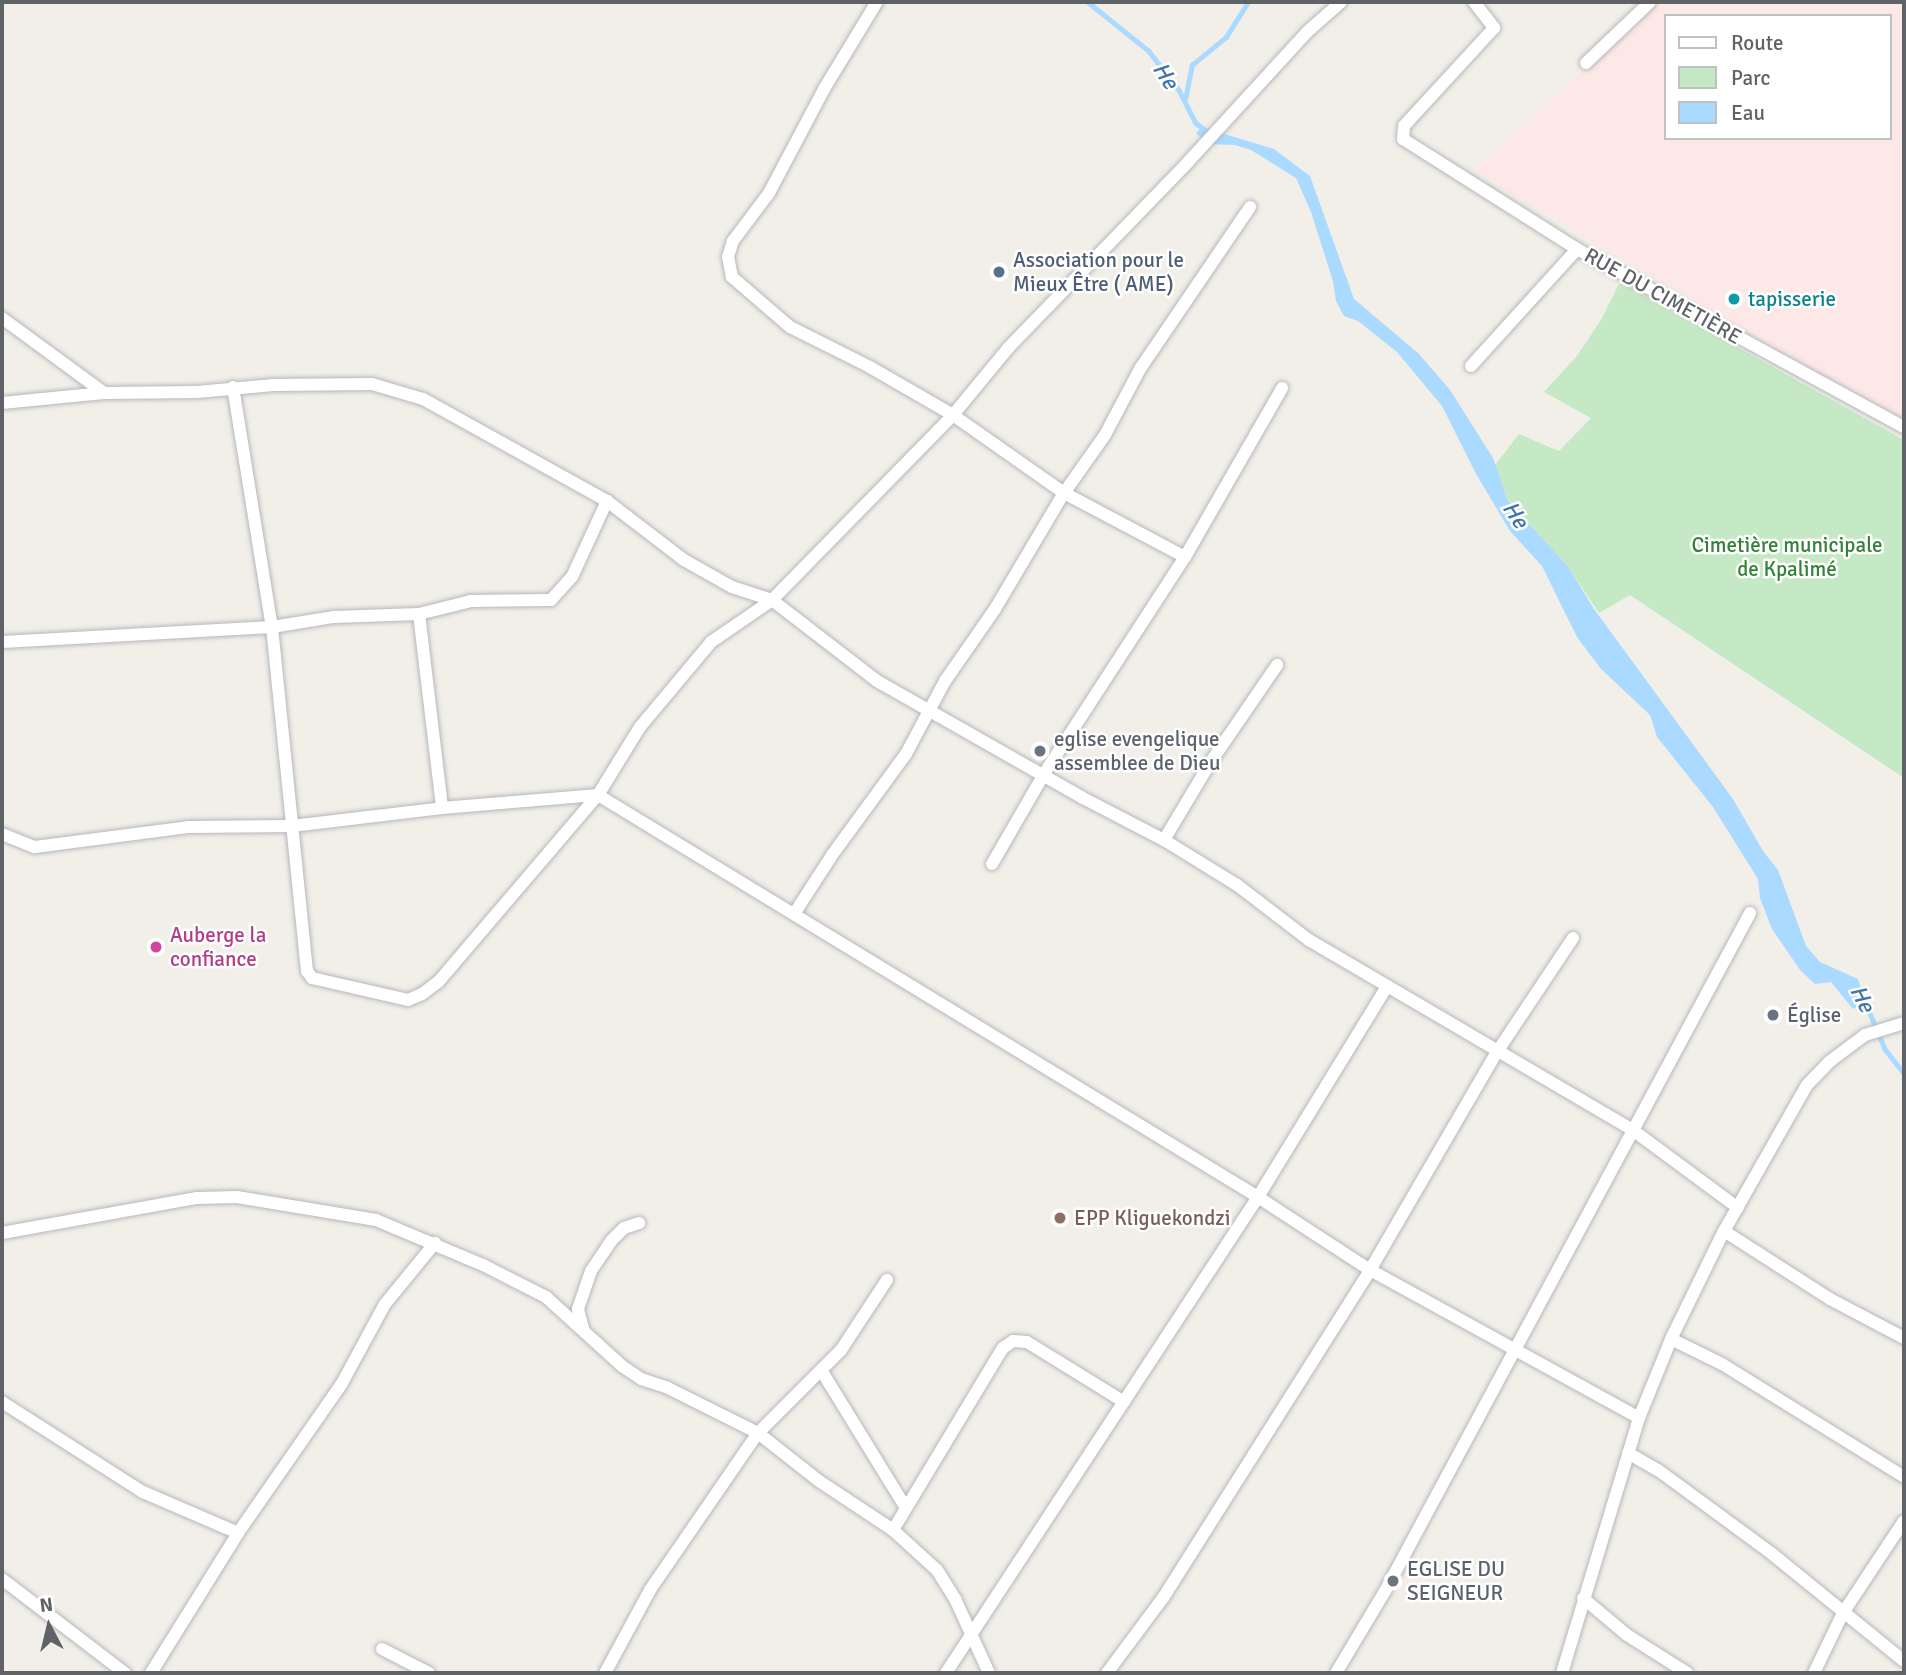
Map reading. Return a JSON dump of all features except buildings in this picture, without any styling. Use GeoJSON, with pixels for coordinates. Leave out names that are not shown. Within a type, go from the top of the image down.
{"type":"FeatureCollection","features":[{"type":"Feature","properties":{"kind":"street"},"geometry":{"type":"LineString","coordinates":[[877,2],[824,89],[769,193],[733,241],[728,257],[733,277],[790,327],[870,367],[953,415],[1064,493],[1185,557]]}},
{"type":"Feature","properties":{"kind":"street"},"geometry":{"type":"LineString","coordinates":[[233,387],[272,627],[307,971],[321,981],[408,1000],[422,995],[439,981],[598,795],[640,727],[711,642],[772,600],[953,415],[1009,347],[1205,143],[1307,32],[1341,2]]}},
{"type":"Feature","properties":{"kind":"street","name":"RUE DU CIMETIÈRE"},"geometry":{"type":"LineString","coordinates":[[1474,2],[1494,28],[1404,126],[1403,139],[1577,248],[1904,427]]}},
{"type":"Feature","properties":{"kind":"street"},"geometry":{"type":"LineString","coordinates":[[1586,63],[1650,2]]}},
{"type":"Feature","properties":{"kind":"street"},"geometry":{"type":"LineString","coordinates":[[794,914],[832,855],[906,754],[944,681],[995,609],[1064,493],[1105,435],[1140,369],[1250,207]]}},
{"type":"Feature","properties":{"kind":"street"},"geometry":{"type":"LineString","coordinates":[[1471,366],[1577,248]]}},
{"type":"Feature","properties":{"kind":"street"},"geometry":{"type":"LineString","coordinates":[[2,318],[104,393]]}},
{"type":"Feature","properties":{"kind":"street"},"geometry":{"type":"LineString","coordinates":[[2,403],[104,393],[198,392],[233,387],[372,384],[423,399],[607,501],[684,560],[732,587],[772,600],[877,681],[1081,797],[1164,840],[1237,885],[1309,940],[1386,988],[1634,1131],[1738,1208]]}},
{"type":"Feature","properties":{"kind":"street"},"geometry":{"type":"LineString","coordinates":[[992,863],[1044,774],[1185,557],[1282,388]]}},
{"type":"Feature","properties":{"kind":"street"},"geometry":{"type":"LineString","coordinates":[[2,642],[272,627],[334,617],[419,614],[471,601],[551,600],[572,577],[607,501]]}},
{"type":"Feature","properties":{"kind":"street"},"geometry":{"type":"LineString","coordinates":[[419,614],[442,808]]}},
{"type":"Feature","properties":{"kind":"street"},"geometry":{"type":"LineString","coordinates":[[1164,840],[1210,763],[1277,666]]}},
{"type":"Feature","properties":{"kind":"street"},"geometry":{"type":"LineString","coordinates":[[2,834],[35,847],[188,827],[292,826],[442,808],[598,795],[1258,1198],[1370,1270],[1639,1418]]}},
{"type":"Feature","properties":{"kind":"street"},"geometry":{"type":"LineString","coordinates":[[1336,1673],[1385,1591],[1750,913]]}},
{"type":"Feature","properties":{"kind":"street"},"geometry":{"type":"LineString","coordinates":[[1107,1673],[1163,1598],[1370,1270],[1497,1052],[1573,938]]}},
{"type":"Feature","properties":{"kind":"street"},"geometry":{"type":"LineString","coordinates":[[946,1673],[1258,1198],[1386,988]]}},
{"type":"Feature","properties":{"kind":"street"},"geometry":{"type":"LineString","coordinates":[[1562,1673],[1639,1418],[1671,1339],[1724,1231],[1807,1085],[1829,1062],[1865,1035],[1904,1023]]}},
{"type":"Feature","properties":{"kind":"street"},"geometry":{"type":"LineString","coordinates":[[2,1233],[197,1198],[237,1197],[376,1220],[435,1244],[546,1297],[622,1366],[642,1379],[668,1388],[758,1433],[819,1481],[894,1530],[937,1570],[956,1601],[989,1673]]}},
{"type":"Feature","properties":{"kind":"street"},"geometry":{"type":"LineString","coordinates":[[583,1328],[578,1309],[591,1271],[611,1241],[624,1228],[639,1223]]}},
{"type":"Feature","properties":{"kind":"street"},"geometry":{"type":"LineString","coordinates":[[1724,1231],[1830,1299],[1904,1338]]}},
{"type":"Feature","properties":{"kind":"street"},"geometry":{"type":"LineString","coordinates":[[150,1673],[238,1533],[341,1385],[385,1304],[435,1244]]}},
{"type":"Feature","properties":{"kind":"street"},"geometry":{"type":"LineString","coordinates":[[605,1673],[650,1590],[758,1433],[841,1350],[887,1280]]}},
{"type":"Feature","properties":{"kind":"street"},"geometry":{"type":"LineString","coordinates":[[1671,1339],[1722,1364],[1904,1477]]}},
{"type":"Feature","properties":{"kind":"street"},"geometry":{"type":"LineString","coordinates":[[894,1530],[1003,1348],[1013,1341],[1027,1342],[1124,1402]]}},
{"type":"Feature","properties":{"kind":"street"},"geometry":{"type":"LineString","coordinates":[[821,1370],[906,1508]]}},
{"type":"Feature","properties":{"kind":"street"},"geometry":{"type":"LineString","coordinates":[[2,1402],[143,1492],[238,1533]]}},
{"type":"Feature","properties":{"kind":"street"},"geometry":{"type":"LineString","coordinates":[[1628,1453],[1658,1470],[1771,1553],[1904,1661]]}},
{"type":"Feature","properties":{"kind":"street"},"geometry":{"type":"LineString","coordinates":[[1814,1673],[1843,1614],[1904,1521]]}},
{"type":"Feature","properties":{"kind":"street"},"geometry":{"type":"LineString","coordinates":[[2,1579],[125,1673]]}},
{"type":"Feature","properties":{"kind":"street"},"geometry":{"type":"LineString","coordinates":[[1583,1598],[1628,1635],[1687,1673]]}},
{"type":"Feature","properties":{"kind":"street"},"geometry":{"type":"LineString","coordinates":[[382,1649],[429,1673]]}},
{"type":"Feature","properties":{"kind":"shaded area"},"geometry":{"type":"Polygon","coordinates":[[[1658,2],[1904,2],[1904,424],[1473,171],[1658,2]]]}},
{"type":"Feature","properties":{"kind":"green space","name":"Cimetière municipale de Kpalimé"},"geometry":{"type":"Polygon","coordinates":[[[1620,282],[1904,440],[1904,778],[1630,595],[1599,613],[1570,570],[1507,498],[1495,465],[1519,434],[1559,451],[1591,418],[1544,392],[1577,356],[1601,320],[1620,282]]]}},
{"type":"Feature","properties":{"kind":"water"},"geometry":{"type":"Polygon","coordinates":[[[1202,127],[1274,149],[1310,176],[1354,299],[1418,353],[1450,390],[1493,458],[1507,499],[1569,568],[1594,609],[1733,799],[1763,851],[1778,870],[1806,946],[1820,962],[1858,979],[1866,1002],[1853,1009],[1831,982],[1815,984],[1800,970],[1772,929],[1760,898],[1758,879],[1713,807],[1657,737],[1650,715],[1601,669],[1577,637],[1542,566],[1510,531],[1475,472],[1442,406],[1397,352],[1358,321],[1344,316],[1336,301],[1333,281],[1311,212],[1296,178],[1251,150],[1235,145],[1208,144],[1196,133],[1202,127]]]}},
{"type":"Feature","properties":{"kind":"waterway","name":"He"},"geometry":{"type":"LineString","coordinates":[[1088,2],[1149,51],[1179,90],[1196,123],[1204,129]]}},
{"type":"Feature","properties":{"kind":"waterway"},"geometry":{"type":"LineString","coordinates":[[1185,100],[1192,65],[1226,37],[1248,2]]}},
{"type":"Feature","properties":{"kind":"waterway","name":"He"},"geometry":{"type":"LineString","coordinates":[[1864,999],[1885,1049],[1904,1073]]}},
{"type":"Feature","properties":{"kind":"place","name":"Association pour le Mieux Être ( AME)"},"geometry":{"type":"Point","coordinates":[999,272]}},
{"type":"Feature","properties":{"kind":"place","name":"tapisserie"},"geometry":{"type":"Point","coordinates":[1734,299]}},
{"type":"Feature","properties":{"kind":"place","name":"eglise evengelique assemblee de Dieu"},"geometry":{"type":"Point","coordinates":[1040,751]}},
{"type":"Feature","properties":{"kind":"place","name":"Auberge la confiance"},"geometry":{"type":"Point","coordinates":[156,947]}},
{"type":"Feature","properties":{"kind":"place","name":"Église"},"geometry":{"type":"Point","coordinates":[1773,1015]}},
{"type":"Feature","properties":{"kind":"place","name":"EPP Kliguekondzi"},"geometry":{"type":"Point","coordinates":[1060,1218]}},
{"type":"Feature","properties":{"kind":"place","name":"EGLISE DU SEIGNEUR"},"geometry":{"type":"Point","coordinates":[1393,1581]}}]}
